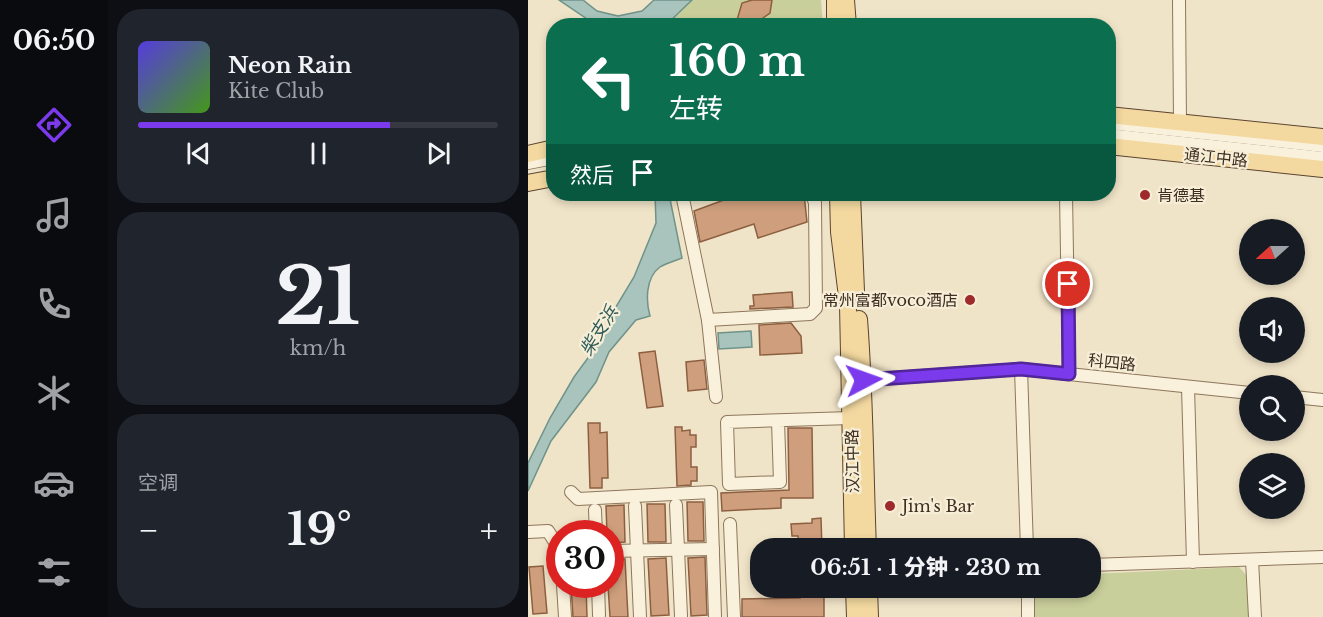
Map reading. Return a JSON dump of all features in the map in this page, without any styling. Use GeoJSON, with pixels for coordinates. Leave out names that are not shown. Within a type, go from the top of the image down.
{"type":"FeatureCollection","features":[{"type":"Feature","properties":{"kind":"main road"},"geometry":{"type":"LineString","coordinates":[[835,0],[835,18]]}},
{"type":"Feature","properties":{"kind":"main road"},"geometry":{"type":"LineString","coordinates":[[846,0],[847,18]]}},
{"type":"Feature","properties":{"kind":"main road","name":"通江中路"},"geometry":{"type":"LineString","coordinates":[[1116,119],[1180,122],[1323,137]]}},
{"type":"Feature","properties":{"kind":"main road","name":"通江中路"},"geometry":{"type":"LineString","coordinates":[[1116,147],[1323,169]]}},
{"type":"Feature","properties":{"kind":"main road"},"geometry":{"type":"LineString","coordinates":[[528,154],[546,150]]}},
{"type":"Feature","properties":{"kind":"main road"},"geometry":{"type":"LineString","coordinates":[[528,183],[546,180]]}},
{"type":"Feature","properties":{"kind":"main road","name":"汉江中路"},"geometry":{"type":"LineString","coordinates":[[838,201],[838,232],[848,305],[853,538]]}},
{"type":"Feature","properties":{"kind":"main road","name":"汉江中路"},"geometry":{"type":"LineString","coordinates":[[852,201],[854,258],[864,380],[868,538]]}},
{"type":"Feature","properties":{"kind":"main road"},"geometry":{"type":"LineString","coordinates":[[854,598],[855,617]]}},
{"type":"Feature","properties":{"kind":"main road"},"geometry":{"type":"LineString","coordinates":[[869,598],[870,617]]}},
{"type":"Feature","properties":{"kind":"street"},"geometry":{"type":"LineString","coordinates":[[1179,0],[1180,122]]}},
{"type":"Feature","properties":{"kind":"street"},"geometry":{"type":"LineString","coordinates":[[1116,120],[1323,146]]}},
{"type":"Feature","properties":{"kind":"street"},"geometry":{"type":"LineString","coordinates":[[1116,136],[1323,158]]}},
{"type":"Feature","properties":{"kind":"street"},"geometry":{"type":"LineString","coordinates":[[528,163],[546,160]]}},
{"type":"Feature","properties":{"kind":"street"},"geometry":{"type":"LineString","coordinates":[[528,176],[546,172]]}},
{"type":"Feature","properties":{"kind":"street"},"geometry":{"type":"LineString","coordinates":[[683,201],[708,320],[716,397]]}},
{"type":"Feature","properties":{"kind":"street"},"geometry":{"type":"LineString","coordinates":[[708,320],[810,314],[816,308],[814,201]]}},
{"type":"Feature","properties":{"kind":"street"},"geometry":{"type":"LineString","coordinates":[[1066,201],[1069,374]]}},
{"type":"Feature","properties":{"kind":"street"},"geometry":{"type":"LineString","coordinates":[[1021,369],[1027,538]]}},
{"type":"Feature","properties":{"kind":"street","name":"科四路"},"geometry":{"type":"LineString","coordinates":[[864,380],[1021,369],[1239,392]]}},
{"type":"Feature","properties":{"kind":"street"},"geometry":{"type":"LineString","coordinates":[[1188,387],[1193,562]]}},
{"type":"Feature","properties":{"kind":"street"},"geometry":{"type":"LineString","coordinates":[[1305,398],[1323,400]]}},
{"type":"Feature","properties":{"kind":"street"},"geometry":{"type":"LineString","coordinates":[[778,421],[780,483],[729,484],[727,422],[851,418]]}},
{"type":"Feature","properties":{"kind":"street"},"geometry":{"type":"LineString","coordinates":[[571,492],[579,499],[711,492],[715,617]]}},
{"type":"Feature","properties":{"kind":"street"},"geometry":{"type":"LineString","coordinates":[[676,505],[681,616]]}},
{"type":"Feature","properties":{"kind":"street"},"geometry":{"type":"LineString","coordinates":[[635,506],[640,617]]}},
{"type":"Feature","properties":{"kind":"street"},"geometry":{"type":"LineString","coordinates":[[595,510],[595,520]]}},
{"type":"Feature","properties":{"kind":"street"},"geometry":{"type":"LineString","coordinates":[[730,524],[734,617]]}},
{"type":"Feature","properties":{"kind":"street"},"geometry":{"type":"LineString","coordinates":[[528,532],[546,531]]}},
{"type":"Feature","properties":{"kind":"street"},"geometry":{"type":"LineString","coordinates":[[624,550],[712,549]]}},
{"type":"Feature","properties":{"kind":"street"},"geometry":{"type":"LineString","coordinates":[[1101,565],[1323,557]]}},
{"type":"Feature","properties":{"kind":"street"},"geometry":{"type":"LineString","coordinates":[[1252,560],[1253,615],[1255,617]]}},
{"type":"Feature","properties":{"kind":"street"},"geometry":{"type":"LineString","coordinates":[[564,598],[565,617]]}},
{"type":"Feature","properties":{"kind":"street"},"geometry":{"type":"LineString","coordinates":[[598,598],[599,615]]}},
{"type":"Feature","properties":{"kind":"street"},"geometry":{"type":"LineString","coordinates":[[1028,598],[1028,617]]}},
{"type":"Feature","properties":{"kind":"green space"},"geometry":{"type":"Polygon","coordinates":[[[692,0],[821,0],[822,18],[674,18],[692,0]]]}},
{"type":"Feature","properties":{"kind":"green space"},"geometry":{"type":"Polygon","coordinates":[[[1239,567],[1248,577],[1250,617],[1033,617],[1034,598],[1101,598],[1101,574],[1239,567]]]}},
{"type":"Feature","properties":{"kind":"water"},"geometry":{"type":"Polygon","coordinates":[[[559,0],[583,0],[597,11],[618,16],[642,11],[654,0],[692,0],[673,18],[586,18],[559,0]]]}},
{"type":"Feature","properties":{"kind":"water"},"geometry":{"type":"Polygon","coordinates":[[[655,201],[670,201],[682,258],[662,266],[655,272],[648,290],[650,316],[636,320],[609,352],[596,382],[551,441],[528,491],[528,463],[550,418],[574,377],[607,332],[614,310],[634,277],[656,223],[655,201]]]}},
{"type":"Feature","properties":{"kind":"water"},"geometry":{"type":"Polygon","coordinates":[[[751,331],[752,347],[719,349],[718,333],[751,331]]]}},
{"type":"Feature","properties":{"kind":"building"},"geometry":{"type":"Polygon","coordinates":[[[752,0],[772,0],[770,13],[763,18],[738,18],[742,3],[752,0]]]}},
{"type":"Feature","properties":{"kind":"building"},"geometry":{"type":"Polygon","coordinates":[[[721,201],[805,201],[807,222],[758,238],[754,224],[700,242],[694,211],[721,201]]]}},
{"type":"Feature","properties":{"kind":"building"},"geometry":{"type":"Polygon","coordinates":[[[792,292],[793,307],[750,309],[750,306],[754,306],[753,295],[792,292]]]}},
{"type":"Feature","properties":{"kind":"building"},"geometry":{"type":"Polygon","coordinates":[[[791,323],[801,336],[802,353],[760,355],[759,325],[791,323]]]}},
{"type":"Feature","properties":{"kind":"building"},"geometry":{"type":"Polygon","coordinates":[[[655,351],[663,406],[647,408],[639,353],[655,351]]]}},
{"type":"Feature","properties":{"kind":"building"},"geometry":{"type":"Polygon","coordinates":[[[704,360],[707,389],[688,391],[686,362],[704,360]]]}},
{"type":"Feature","properties":{"kind":"building"},"geometry":{"type":"Polygon","coordinates":[[[588,423],[600,423],[600,433],[607,432],[608,478],[602,478],[602,488],[590,488],[588,423]]]}},
{"type":"Feature","properties":{"kind":"building"},"geometry":{"type":"Polygon","coordinates":[[[675,427],[682,427],[682,431],[690,430],[690,435],[696,435],[696,447],[691,447],[691,467],[697,467],[697,481],[691,481],[691,485],[677,486],[675,427]]]}},
{"type":"Feature","properties":{"kind":"building"},"geometry":{"type":"Polygon","coordinates":[[[788,428],[812,428],[813,498],[781,498],[781,508],[722,511],[721,493],[789,490],[788,428]]]}},
{"type":"Feature","properties":{"kind":"building"},"geometry":{"type":"Polygon","coordinates":[[[687,502],[703,502],[704,541],[688,541],[687,502]]]}},
{"type":"Feature","properties":{"kind":"building"},"geometry":{"type":"Polygon","coordinates":[[[647,504],[665,504],[666,542],[648,542],[647,504]]]}},
{"type":"Feature","properties":{"kind":"building"},"geometry":{"type":"Polygon","coordinates":[[[624,505],[625,542],[624,520],[606,520],[606,506],[624,505]]]}},
{"type":"Feature","properties":{"kind":"building"},"geometry":{"type":"Polygon","coordinates":[[[821,518],[822,538],[792,536],[791,524],[812,523],[812,519],[821,518]]]}},
{"type":"Feature","properties":{"kind":"building"},"geometry":{"type":"Polygon","coordinates":[[[705,557],[707,615],[691,616],[688,558],[705,557]]]}},
{"type":"Feature","properties":{"kind":"building"},"geometry":{"type":"Polygon","coordinates":[[[666,558],[669,615],[651,616],[648,559],[666,558]]]}},
{"type":"Feature","properties":{"kind":"building"},"geometry":{"type":"Polygon","coordinates":[[[625,559],[628,617],[610,617],[609,598],[624,598],[625,559]]]}},
{"type":"Feature","properties":{"kind":"building"},"geometry":{"type":"Polygon","coordinates":[[[543,566],[547,613],[533,614],[529,567],[543,566]]]}},
{"type":"Feature","properties":{"kind":"building"},"geometry":{"type":"Polygon","coordinates":[[[572,598],[586,598],[587,617],[573,617],[572,598]]]}},
{"type":"Feature","properties":{"kind":"building"},"geometry":{"type":"Polygon","coordinates":[[[824,598],[824,617],[742,617],[742,599],[824,598]]]}},
{"type":"Feature","properties":{"kind":"place","name":"肯德基"},"geometry":{"type":"Point","coordinates":[1145,195]}},
{"type":"Feature","properties":{"kind":"place","name":"常州富都voco酒店"},"geometry":{"type":"Point","coordinates":[970,300]}},
{"type":"Feature","properties":{"kind":"place","name":"Jim's Bar"},"geometry":{"type":"Point","coordinates":[890,506]}},
{"type":"Feature","properties":{"kind":"route"},"geometry":{"type":"LineString","coordinates":[[864,380],[1021,369],[1069,374],[1068,284]]}},
{"type":"Feature","properties":{"kind":"water label","name":"柴支浜"},"geometry":{"type":"Point","coordinates":[599,331]}}]}
